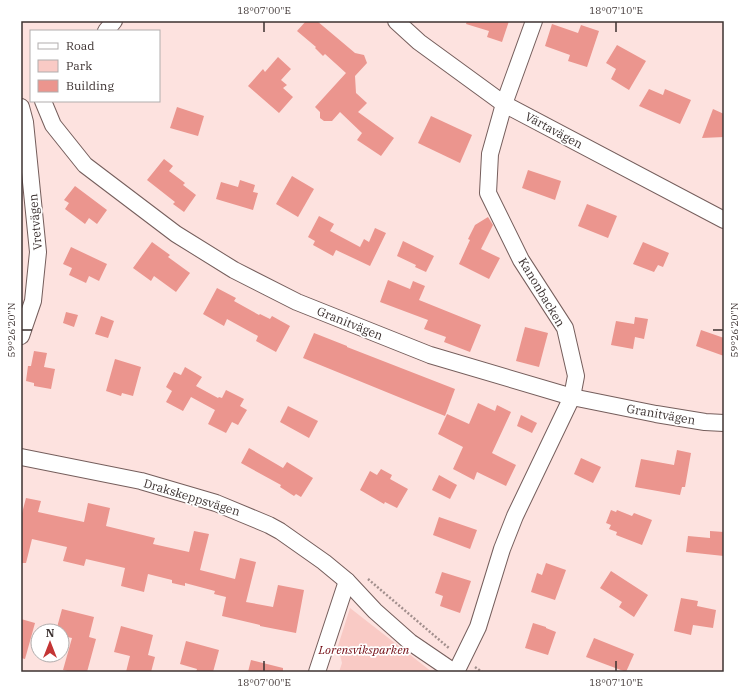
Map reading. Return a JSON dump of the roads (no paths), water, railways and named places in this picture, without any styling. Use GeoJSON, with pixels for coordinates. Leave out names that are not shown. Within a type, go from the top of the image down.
{"type":"FeatureCollection","features":[{"type":"Feature","properties":{"kind":"street"},"geometry":{"type":"LineString","coordinates":[[107,30],[114,21]]}},
{"type":"Feature","properties":{"kind":"street","name":"Värtavägen"},"geometry":{"type":"LineString","coordinates":[[396,21],[419,42],[504,104],[724,220]]}},
{"type":"Feature","properties":{"kind":"street","name":"Kanonbacken"},"geometry":{"type":"LineString","coordinates":[[455,672],[478,627],[502,549],[515,516],[572,396],[576,376],[565,328],[521,260],[488,193],[490,154],[504,104],[534,21]]}},
{"type":"Feature","properties":{"kind":"street","name":"Granitvägen"},"geometry":{"type":"LineString","coordinates":[[43,102],[53,125],[85,165],[176,234],[234,270],[297,302],[430,355],[572,396],[656,414],[705,422],[724,423]]}},
{"type":"Feature","properties":{"kind":"street","name":"Vretvägen"},"geometry":{"type":"LineString","coordinates":[[21,107],[25,122],[38,252],[33,301],[21,336]]}},
{"type":"Feature","properties":{"kind":"street","name":"Drakskeppsvägen"},"geometry":{"type":"LineString","coordinates":[[21,457],[141,481],[216,503],[280,530],[324,562],[410,642],[433,659],[455,672]]}},
{"type":"Feature","properties":{"kind":"street"},"geometry":{"type":"LineString","coordinates":[[317,672],[347,582]]}},
{"type":"Feature","properties":{"kind":"park label","name":"Lorensviksparken"},"geometry":{"type":"Point","coordinates":[364,649]}}]}
